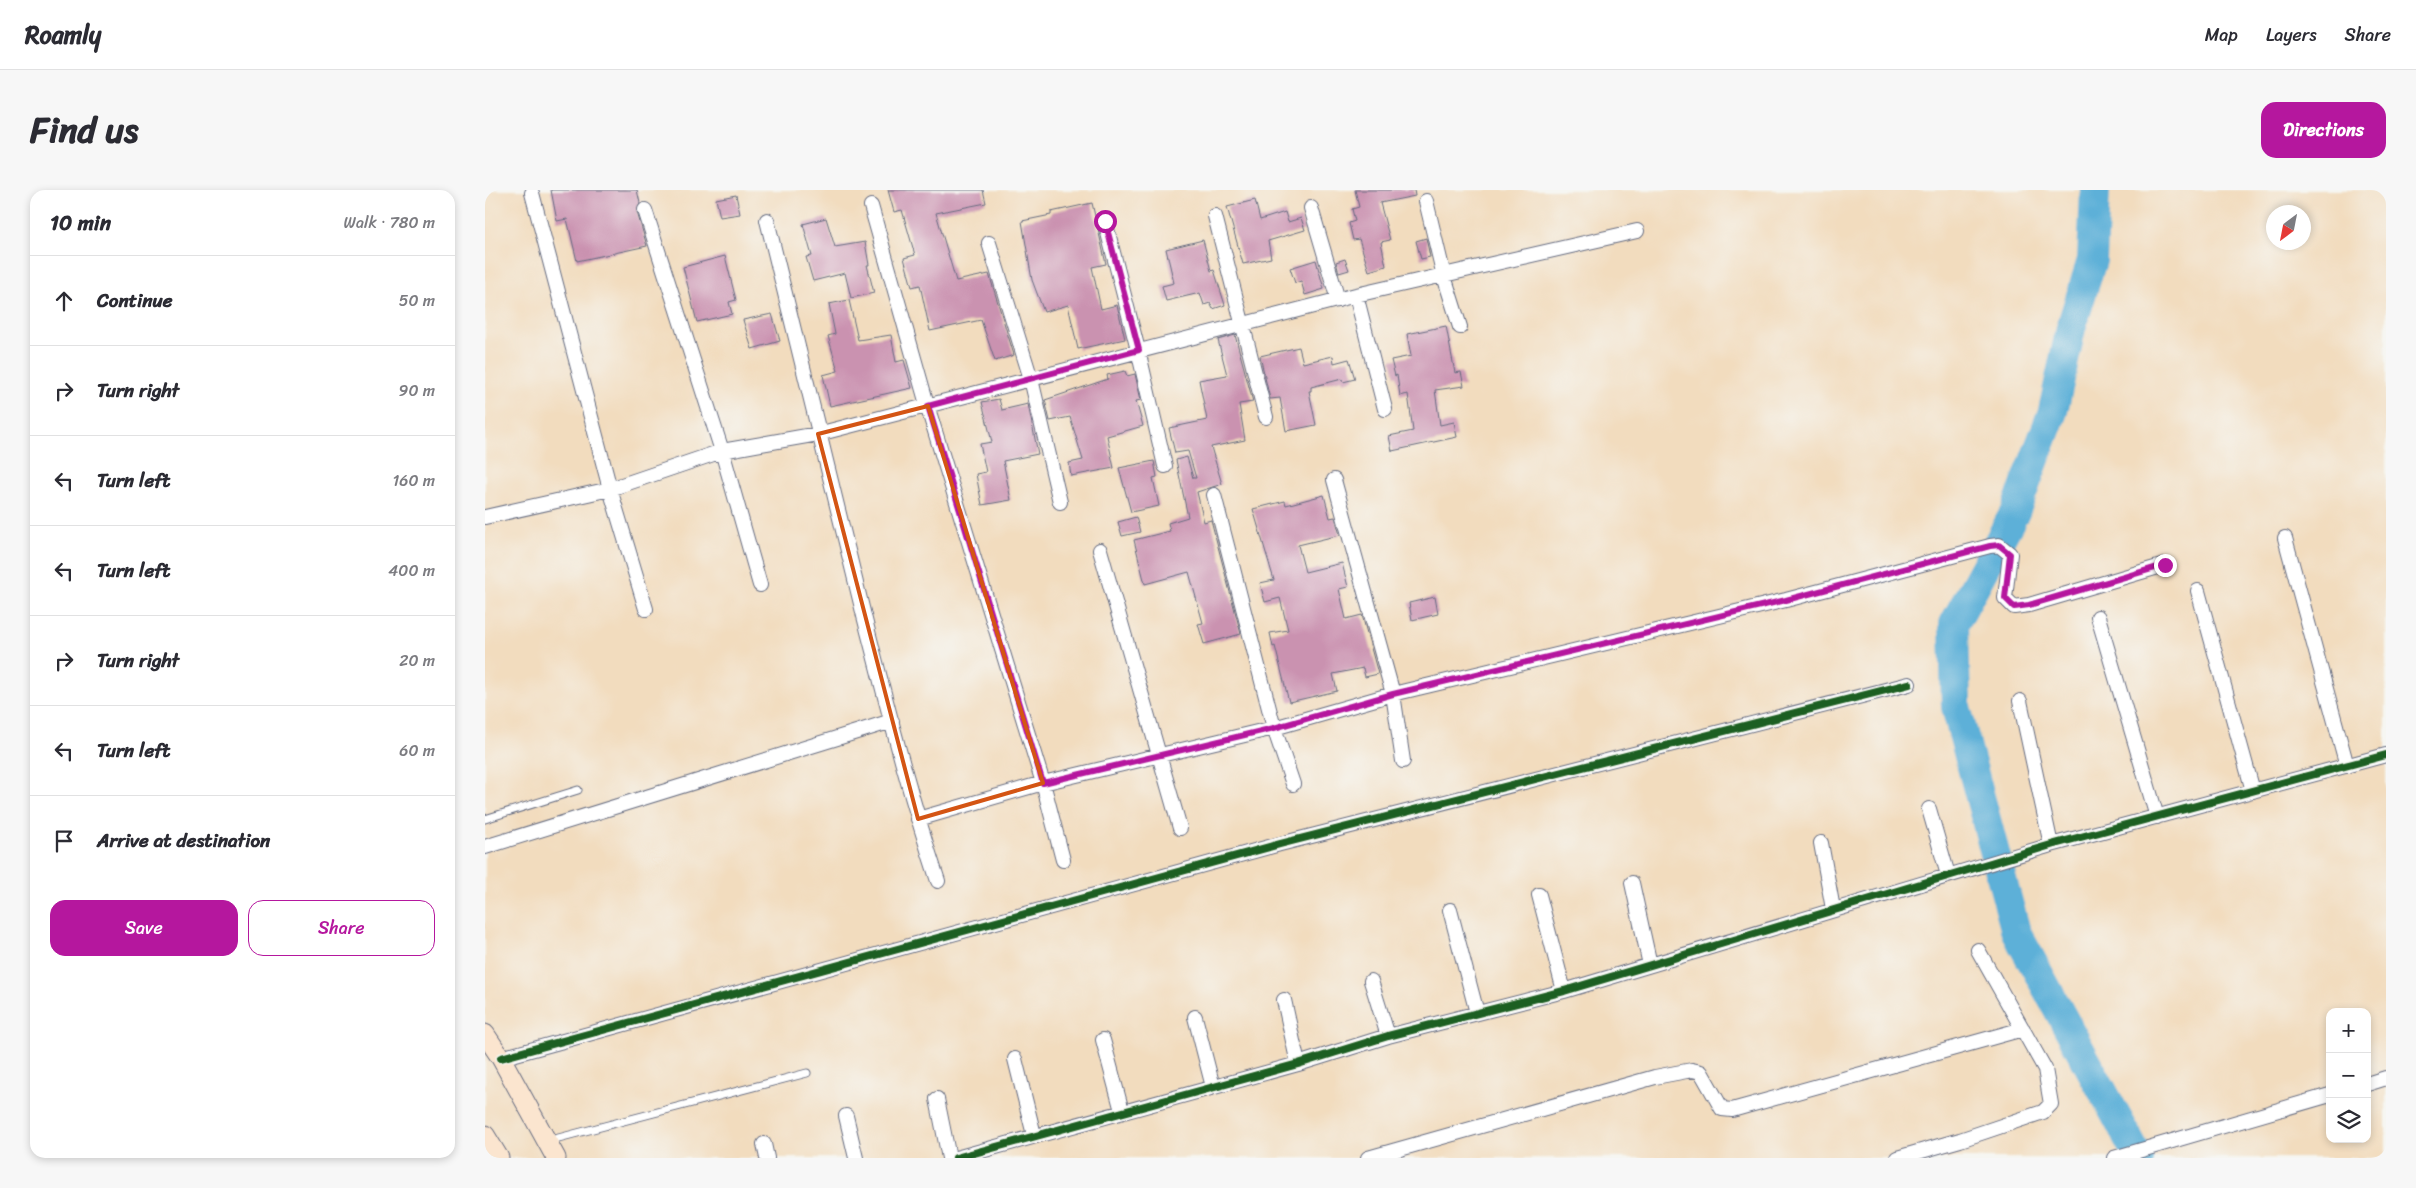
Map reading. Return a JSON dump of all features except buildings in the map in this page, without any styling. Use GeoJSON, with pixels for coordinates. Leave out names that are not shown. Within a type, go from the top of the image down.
{"type":"FeatureCollection","features":[{"type":"Feature","properties":{"kind":"main road"},"geometry":{"type":"LineString","coordinates":[[485,1034],[501,1058],[556,1158]]}},
{"type":"Feature","properties":{"kind":"main road"},"geometry":{"type":"LineString","coordinates":[[485,1135],[499,1158]]}},
{"type":"Feature","properties":{"kind":"street"},"geometry":{"type":"LineString","coordinates":[[532,193],[610,488],[646,609]]}},
{"type":"Feature","properties":{"kind":"street"},"geometry":{"type":"LineString","coordinates":[[1426,202],[1459,327]]}},
{"type":"Feature","properties":{"kind":"street"},"geometry":{"type":"LineString","coordinates":[[871,206],[928,406],[1043,783],[1063,860]]}},
{"type":"Feature","properties":{"kind":"street"},"geometry":{"type":"LineString","coordinates":[[1311,208],[1338,300]]}},
{"type":"Feature","properties":{"kind":"street"},"geometry":{"type":"LineString","coordinates":[[645,210],[722,451],[760,585]]}},
{"type":"Feature","properties":{"kind":"street"},"geometry":{"type":"LineString","coordinates":[[1215,216],[1266,417]]}},
{"type":"Feature","properties":{"kind":"street"},"geometry":{"type":"LineString","coordinates":[[767,220],[818,434],[891,722],[917,818],[938,881]]}},
{"type":"Feature","properties":{"kind":"street"},"geometry":{"type":"LineString","coordinates":[[1105,221],[1139,350],[1165,466]]}},
{"type":"Feature","properties":{"kind":"street"},"geometry":{"type":"LineString","coordinates":[[485,518],[610,488],[722,451],[818,434],[1356,295],[1637,232]]}},
{"type":"Feature","properties":{"kind":"street"},"geometry":{"type":"LineString","coordinates":[[989,243],[1031,379],[1060,502]]}},
{"type":"Feature","properties":{"kind":"street"},"geometry":{"type":"LineString","coordinates":[[1356,295],[1385,409]]}},
{"type":"Feature","properties":{"kind":"street"},"geometry":{"type":"LineString","coordinates":[[1335,480],[1393,694],[1403,761]]}},
{"type":"Feature","properties":{"kind":"street"},"geometry":{"type":"LineString","coordinates":[[1214,496],[1274,728],[1293,784]]}},
{"type":"Feature","properties":{"kind":"street"},"geometry":{"type":"LineString","coordinates":[[2285,538],[2347,766]]}},
{"type":"Feature","properties":{"kind":"street"},"geometry":{"type":"LineString","coordinates":[[917,818],[1043,783],[1274,728],[1393,694],[1786,600],[1990,546],[1999,545],[2010,554],[2005,598],[2014,607],[2029,605],[2165,565]]}},
{"type":"Feature","properties":{"kind":"street"},"geometry":{"type":"LineString","coordinates":[[1101,550],[1180,828]]}},
{"type":"Feature","properties":{"kind":"street"},"geometry":{"type":"LineString","coordinates":[[2198,590],[2253,791]]}},
{"type":"Feature","properties":{"kind":"street"},"geometry":{"type":"LineString","coordinates":[[2098,617],[2157,816]]}},
{"type":"Feature","properties":{"kind":"street"},"geometry":{"type":"LineString","coordinates":[[501,1058],[1280,844],[1909,684]]}},
{"type":"Feature","properties":{"kind":"street"},"geometry":{"type":"LineString","coordinates":[[2020,701],[2051,845]]}},
{"type":"Feature","properties":{"kind":"street"},"geometry":{"type":"LineString","coordinates":[[485,847],[891,722]]}},
{"type":"Feature","properties":{"kind":"street"},"geometry":{"type":"LineString","coordinates":[[956,1158],[1034,1135],[1298,1064],[1388,1036],[1564,991],[2051,845],[2386,755]]}},
{"type":"Feature","properties":{"kind":"street"},"geometry":{"type":"LineString","coordinates":[[1929,809],[1948,875]]}},
{"type":"Feature","properties":{"kind":"street"},"geometry":{"type":"LineString","coordinates":[[1821,843],[1833,909]]}},
{"type":"Feature","properties":{"kind":"street"},"geometry":{"type":"LineString","coordinates":[[1632,883],[1650,965]]}},
{"type":"Feature","properties":{"kind":"street"},"geometry":{"type":"LineString","coordinates":[[1539,895],[1564,991]]}},
{"type":"Feature","properties":{"kind":"street"},"geometry":{"type":"LineString","coordinates":[[1451,910],[1477,1013]]}},
{"type":"Feature","properties":{"kind":"street"},"geometry":{"type":"LineString","coordinates":[[1897,1158],[2043,1112],[2051,1104],[2045,1070],[1979,950]]}},
{"type":"Feature","properties":{"kind":"street"},"geometry":{"type":"LineString","coordinates":[[1371,981],[1388,1036]]}},
{"type":"Feature","properties":{"kind":"street"},"geometry":{"type":"LineString","coordinates":[[1284,1000],[1298,1064]]}},
{"type":"Feature","properties":{"kind":"street"},"geometry":{"type":"LineString","coordinates":[[1195,1017],[1213,1087]]}},
{"type":"Feature","properties":{"kind":"street"},"geometry":{"type":"LineString","coordinates":[[1368,1158],[1655,1077],[1692,1070],[1701,1072],[1722,1109],[1732,1110],[2023,1029]]}},
{"type":"Feature","properties":{"kind":"street"},"geometry":{"type":"LineString","coordinates":[[1103,1040],[1123,1112]]}},
{"type":"Feature","properties":{"kind":"street"},"geometry":{"type":"LineString","coordinates":[[1015,1059],[1034,1135]]}},
{"type":"Feature","properties":{"kind":"street"},"geometry":{"type":"LineString","coordinates":[[2371,1083],[2386,1078]]}},
{"type":"Feature","properties":{"kind":"street"},"geometry":{"type":"LineString","coordinates":[[2114,1158],[2326,1096]]}},
{"type":"Feature","properties":{"kind":"street"},"geometry":{"type":"LineString","coordinates":[[937,1099],[949,1158]]}},
{"type":"Feature","properties":{"kind":"street"},"geometry":{"type":"LineString","coordinates":[[846,1116],[856,1158]]}},
{"type":"Feature","properties":{"kind":"lane"},"geometry":{"type":"LineString","coordinates":[[485,819],[578,790]]}},
{"type":"Feature","properties":{"kind":"lane"},"geometry":{"type":"LineString","coordinates":[[546,1141],[807,1073]]}},
{"type":"Feature","properties":{"kind":"highlighted area"},"geometry":{"type":"Polygon","coordinates":[[[928,406],[1043,783],[918,819],[818,434],[928,406]]]}},
{"type":"Feature","properties":{"kind":"waterway"},"geometry":{"type":"LineString","coordinates":[[2095,190],[2092,260],[2071,328],[2053,411],[2015,512],[1954,624],[1956,707],[2016,932],[2139,1158]]}},
{"type":"Feature","properties":{"kind":"cycle path"},"geometry":{"type":"LineString","coordinates":[[501,1058],[1280,844],[1909,684]]}},
{"type":"Feature","properties":{"kind":"cycle path"},"geometry":{"type":"LineString","coordinates":[[956,1158],[1298,1064],[1388,1036],[1564,991],[2051,845],[2386,755]]}},
{"type":"Feature","properties":{"kind":"route"},"geometry":{"type":"LineString","coordinates":[[1105,221],[1139,350],[928,406],[1043,783],[1274,728],[1393,694],[1786,600],[1995,545],[1999,545],[2010,554],[2011,560],[2005,598],[2010,606],[2018,608],[2165,565]]}}]}
